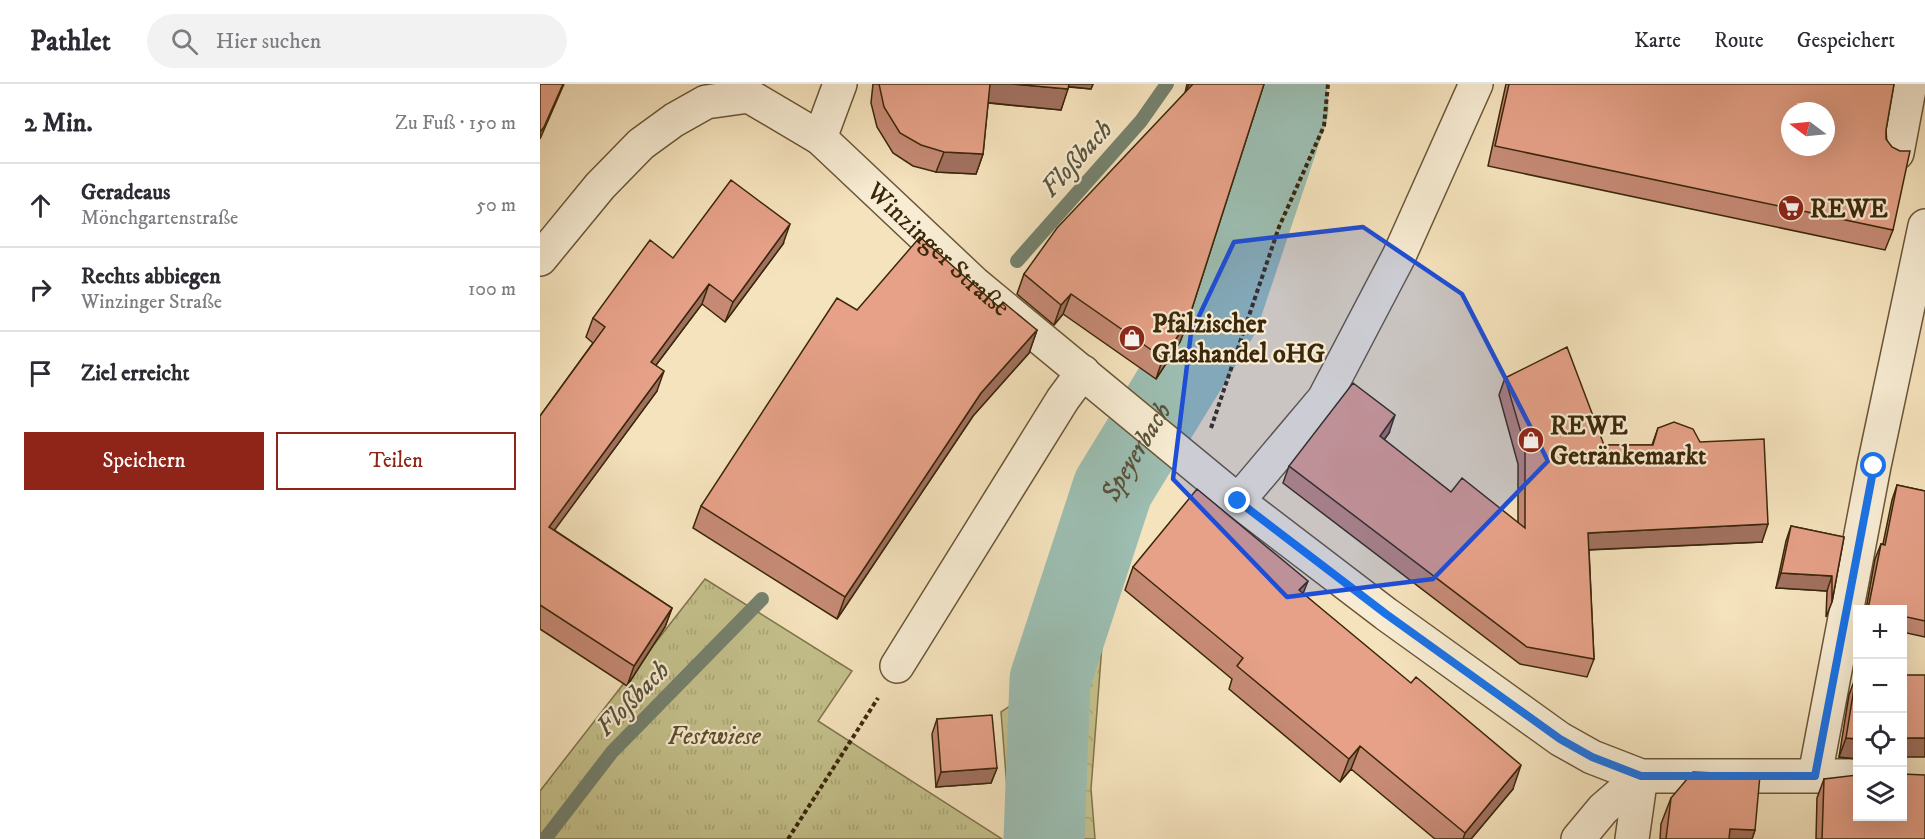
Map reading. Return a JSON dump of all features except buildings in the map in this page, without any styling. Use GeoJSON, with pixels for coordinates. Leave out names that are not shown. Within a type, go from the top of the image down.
{"type":"FeatureCollection","features":[{"type":"Feature","properties":{"kind":"street"},"geometry":{"type":"LineString","coordinates":[[820,138],[840,84]]}},
{"type":"Feature","properties":{"kind":"street"},"geometry":{"type":"LineString","coordinates":[[1238,501],[1324,399],[1399,256],[1476,84]]}},
{"type":"Feature","properties":{"kind":"street"},"geometry":{"type":"LineString","coordinates":[[1897,153],[1910,84]]}},
{"type":"Feature","properties":{"kind":"street","name":"Winzinger Straße"},"geometry":{"type":"LineString","coordinates":[[540,259],[600,186],[641,144],[674,120],[706,102],[750,96],[820,138],[975,284],[1238,501],[1386,614],[1560,739],[1592,757],[1641,776],[1853,776]]}},
{"type":"Feature","properties":{"kind":"street"},"geometry":{"type":"LineString","coordinates":[[1815,776],[1874,466],[1925,226]]}},
{"type":"Feature","properties":{"kind":"street"},"geometry":{"type":"LineString","coordinates":[[897,666],[1063,399],[1083,372]]}},
{"type":"Feature","properties":{"kind":"street"},"geometry":{"type":"LineString","coordinates":[[1578,839],[1603,809],[1641,776]]}},
{"type":"Feature","properties":{"kind":"street"},"geometry":{"type":"LineString","coordinates":[[1632,839],[1641,776]]}},
{"type":"Feature","properties":{"kind":"path"},"geometry":{"type":"LineString","coordinates":[[1195,464],[1206,445],[1279,227],[1324,126],[1328,84]]}},
{"type":"Feature","properties":{"kind":"path"},"geometry":{"type":"LineString","coordinates":[[788,839],[851,744],[897,666]]}},
{"type":"Feature","properties":{"kind":"highlighted area"},"geometry":{"type":"Polygon","coordinates":[[[1363,227],[1462,294],[1548,461],[1433,579],[1287,597],[1173,479],[1191,333],[1234,242],[1363,227]]]}},
{"type":"Feature","properties":{"kind":"green space"},"geometry":{"type":"Polygon","coordinates":[[[1130,481],[1152,491],[1104,619],[1091,789],[1095,839],[1011,839],[1001,712],[1061,672],[1130,481]]]}},
{"type":"Feature","properties":{"kind":"green space","name":"Festwiese"},"geometry":{"type":"Polygon","coordinates":[[[705,579],[852,671],[818,721],[1002,839],[540,839],[540,791],[705,579]]]}},
{"type":"Feature","properties":{"kind":"waterway","name":"Floßbach"},"geometry":{"type":"LineString","coordinates":[[1017,261],[1141,121],[1167,84]]}},
{"type":"Feature","properties":{"kind":"waterway","name":"Speyerbach"},"geometry":{"type":"LineString","coordinates":[[1044,839],[1050,680],[1113,488],[1219,315],[1288,109],[1286,84]]}},
{"type":"Feature","properties":{"kind":"waterway","name":"Floßbach"},"geometry":{"type":"LineString","coordinates":[[545,839],[612,752],[762,599]]}},
{"type":"Feature","properties":{"kind":"place","name":"REWE"},"geometry":{"type":"Point","coordinates":[1791,208]}},
{"type":"Feature","properties":{"kind":"place","name":"Pfälzischer Glashandel oHG"},"geometry":{"type":"Point","coordinates":[1132,338]}},
{"type":"Feature","properties":{"kind":"place","name":"REWE Getränkemarkt"},"geometry":{"type":"Point","coordinates":[1531,440]}},
{"type":"Feature","properties":{"kind":"route"},"geometry":{"type":"LineString","coordinates":[[1238,501],[1386,614],[1560,739],[1592,757],[1641,776],[1815,776],[1874,466]]}}]}
